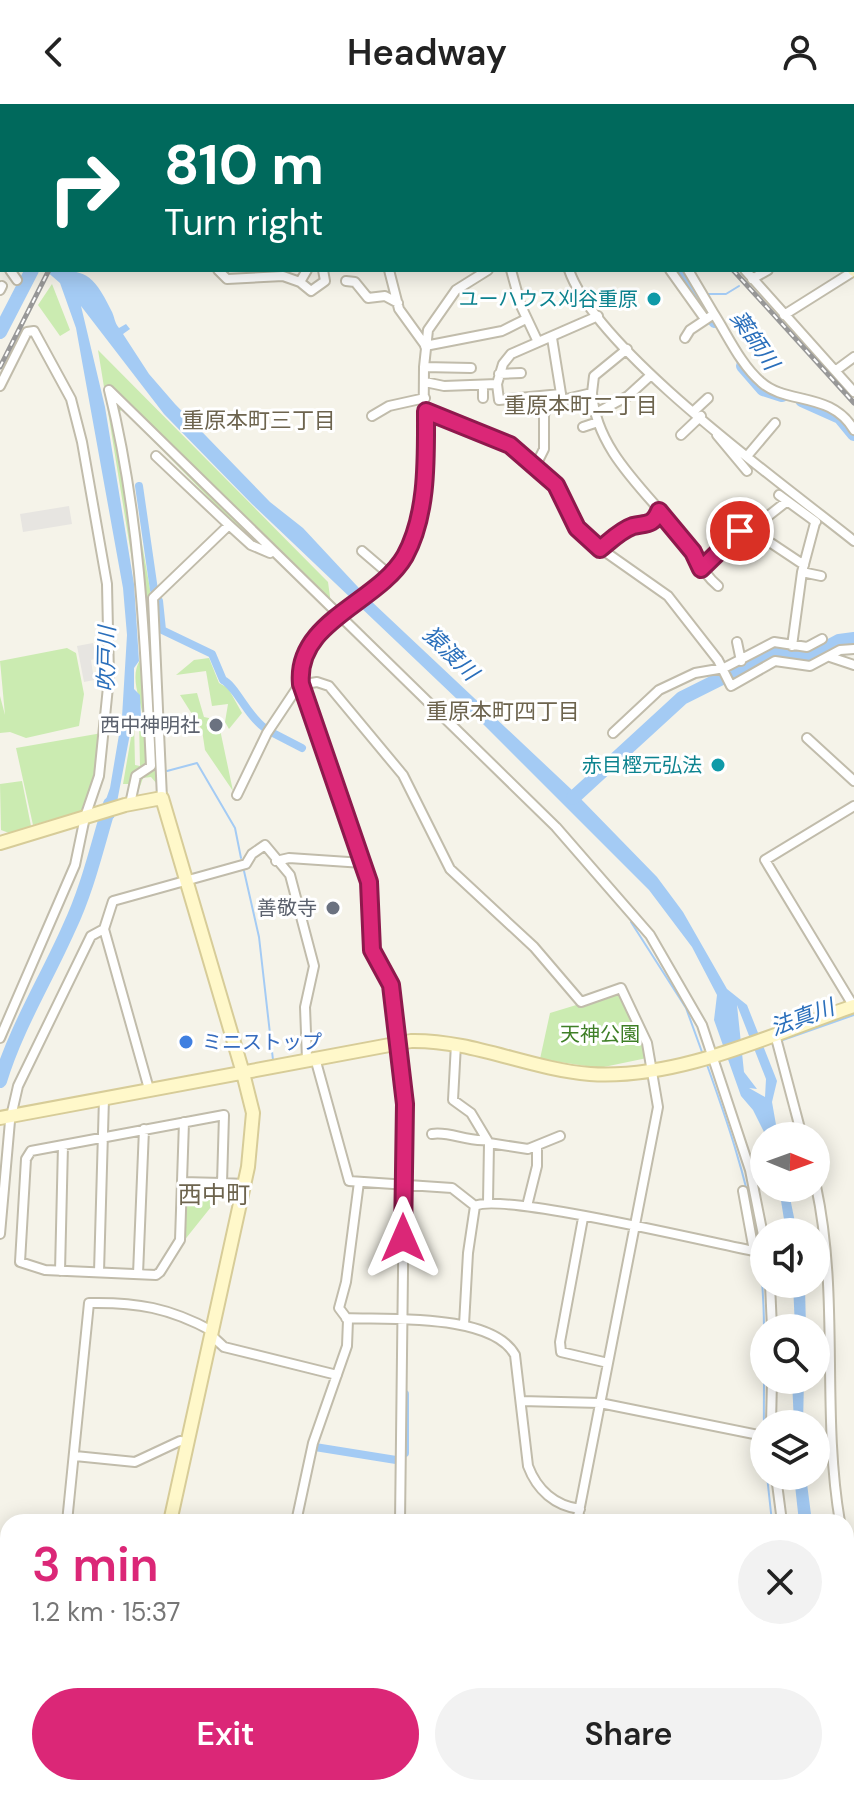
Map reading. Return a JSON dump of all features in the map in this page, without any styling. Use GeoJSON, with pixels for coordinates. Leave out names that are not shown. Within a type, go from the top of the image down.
{"type":"FeatureCollection","features":[{"type":"Feature","properties":{"kind":"street"},"geometry":{"type":"LineString","coordinates":[[11,272],[17,280]]}},
{"type":"Feature","properties":{"kind":"street"},"geometry":{"type":"LineString","coordinates":[[220,272],[227,279],[265,274],[283,276],[300,282],[311,291],[325,281],[323,272]]}},
{"type":"Feature","properties":{"kind":"street"},"geometry":{"type":"LineString","coordinates":[[300,282],[306,272]]}},
{"type":"Feature","properties":{"kind":"street"},"geometry":{"type":"LineString","coordinates":[[390,272],[398,303],[425,346]]}},
{"type":"Feature","properties":{"kind":"street"},"geometry":{"type":"LineString","coordinates":[[400,1514],[405,1104],[391,985],[372,950],[369,882],[301,684],[300,673],[314,637],[390,575],[409,548],[423,490],[424,367],[428,330],[441,308],[470,278],[484,272]]}},
{"type":"Feature","properties":{"kind":"street"},"geometry":{"type":"LineString","coordinates":[[512,272],[526,319],[538,342]]}},
{"type":"Feature","properties":{"kind":"street"},"geometry":{"type":"LineString","coordinates":[[570,272],[574,284],[598,316],[651,375],[854,541]]}},
{"type":"Feature","properties":{"kind":"street"},"geometry":{"type":"LineString","coordinates":[[672,272],[760,382],[826,406],[843,415],[854,430]]}},
{"type":"Feature","properties":{"kind":"street"},"geometry":{"type":"LineString","coordinates":[[689,272],[710,317]]}},
{"type":"Feature","properties":{"kind":"street"},"geometry":{"type":"LineString","coordinates":[[747,272],[854,392]]}},
{"type":"Feature","properties":{"kind":"street"},"geometry":{"type":"LineString","coordinates":[[752,279],[764,272]]}},
{"type":"Feature","properties":{"kind":"street"},"geometry":{"type":"LineString","coordinates":[[784,315],[848,272]]}},
{"type":"Feature","properties":{"kind":"street"},"geometry":{"type":"LineString","coordinates":[[346,281],[355,282],[368,298],[385,296],[398,303]]}},
{"type":"Feature","properties":{"kind":"street"},"geometry":{"type":"LineString","coordinates":[[558,395],[499,400],[498,379],[511,354],[598,316]]}},
{"type":"Feature","properties":{"kind":"street"},"geometry":{"type":"LineString","coordinates":[[685,338],[690,330],[710,317]]}},
{"type":"Feature","properties":{"kind":"street"},"geometry":{"type":"LineString","coordinates":[[425,346],[502,331],[526,319]]}},
{"type":"Feature","properties":{"kind":"street"},"geometry":{"type":"LineString","coordinates":[[0,386],[27,332],[34,331],[71,399],[82,442],[107,584],[110,628],[106,733],[99,776],[75,865],[0,1038]]}},
{"type":"Feature","properties":{"kind":"street"},"geometry":{"type":"LineString","coordinates":[[552,338],[558,395],[562,400],[592,393]]}},
{"type":"Feature","properties":{"kind":"street"},"geometry":{"type":"LineString","coordinates":[[627,349],[594,376],[592,393],[597,418],[604,436],[693,552],[701,569],[718,586]]}},
{"type":"Feature","properties":{"kind":"street"},"geometry":{"type":"LineString","coordinates":[[835,371],[854,357]]}},
{"type":"Feature","properties":{"kind":"street"},"geometry":{"type":"LineString","coordinates":[[424,367],[471,368]]}},
{"type":"Feature","properties":{"kind":"street"},"geometry":{"type":"LineString","coordinates":[[425,382],[444,386],[483,385],[521,373]]}},
{"type":"Feature","properties":{"kind":"street"},"geometry":{"type":"LineString","coordinates":[[583,427],[628,396],[651,375]]}},
{"type":"Feature","properties":{"kind":"street"},"geometry":{"type":"LineString","coordinates":[[483,385],[483,398]]}},
{"type":"Feature","properties":{"kind":"street"},"geometry":{"type":"LineString","coordinates":[[128,804],[136,776],[151,766],[146,639],[133,513],[109,390],[275,555],[343,615],[588,860],[650,935],[702,1025],[726,1088],[746,1156],[759,1218]]}},
{"type":"Feature","properties":{"kind":"street"},"geometry":{"type":"LineString","coordinates":[[535,467],[539,453],[544,449],[544,414],[558,395]]}},
{"type":"Feature","properties":{"kind":"street"},"geometry":{"type":"LineString","coordinates":[[372,416],[397,403],[425,398]]}},
{"type":"Feature","properties":{"kind":"street"},"geometry":{"type":"LineString","coordinates":[[681,435],[708,398]]}},
{"type":"Feature","properties":{"kind":"street"},"geometry":{"type":"LineString","coordinates":[[426,411],[510,445],[556,485],[577,528],[600,549],[656,585],[724,668],[731,686],[775,661],[810,666],[840,650],[854,649]]}},
{"type":"Feature","properties":{"kind":"street"},"geometry":{"type":"LineString","coordinates":[[748,455],[775,423]]}},
{"type":"Feature","properties":{"kind":"street"},"geometry":{"type":"LineString","coordinates":[[604,436],[615,429]]}},
{"type":"Feature","properties":{"kind":"street"},"geometry":{"type":"LineString","coordinates":[[717,429],[717,436],[747,471]]}},
{"type":"Feature","properties":{"kind":"street"},"geometry":{"type":"LineString","coordinates":[[156,456],[251,545],[275,555]]}},
{"type":"Feature","properties":{"kind":"street"},"geometry":{"type":"LineString","coordinates":[[763,520],[782,498],[815,523]]}},
{"type":"Feature","properties":{"kind":"street"},"geometry":{"type":"LineString","coordinates":[[725,546],[736,555],[754,547],[740,531],[729,505]]}},
{"type":"Feature","properties":{"kind":"street"},"geometry":{"type":"LineString","coordinates":[[600,549],[634,526],[646,526],[656,519],[659,511]]}},
{"type":"Feature","properties":{"kind":"street"},"geometry":{"type":"LineString","coordinates":[[792,646],[803,568],[815,523],[823,517]]}},
{"type":"Feature","properties":{"kind":"street"},"geometry":{"type":"LineString","coordinates":[[172,1514],[244,1184],[253,1126],[243,1073],[162,798],[153,598],[229,525]]}},
{"type":"Feature","properties":{"kind":"street"},"geometry":{"type":"LineString","coordinates":[[701,569],[740,531]]}},
{"type":"Feature","properties":{"kind":"street"},"geometry":{"type":"LineString","coordinates":[[771,543],[803,568],[821,576]]}},
{"type":"Feature","properties":{"kind":"street"},"geometry":{"type":"LineString","coordinates":[[362,551],[390,575]]}},
{"type":"Feature","properties":{"kind":"street"},"geometry":{"type":"LineString","coordinates":[[613,733],[659,690],[708,670],[741,661],[774,642],[807,647],[822,639]]}},
{"type":"Feature","properties":{"kind":"street"},"geometry":{"type":"LineString","coordinates":[[737,642],[741,661]]}},
{"type":"Feature","properties":{"kind":"street"},"geometry":{"type":"LineString","coordinates":[[829,656],[854,665]]}},
{"type":"Feature","properties":{"kind":"street"},"geometry":{"type":"LineString","coordinates":[[708,670],[718,660]]}},
{"type":"Feature","properties":{"kind":"street"},"geometry":{"type":"LineString","coordinates":[[237,795],[267,733],[301,684],[317,682],[336,691],[403,775],[450,869],[534,947],[581,1002],[621,988],[647,1043],[658,1107],[579,1514]]}},
{"type":"Feature","properties":{"kind":"street"},"geometry":{"type":"LineString","coordinates":[[807,738],[854,781]]}},
{"type":"Feature","properties":{"kind":"street"},"geometry":{"type":"LineString","coordinates":[[0,843],[128,804],[162,798]]}},
{"type":"Feature","properties":{"kind":"street"},"geometry":{"type":"LineString","coordinates":[[6,1117],[397,1043],[456,1044],[588,1073],[653,1069],[776,1039],[854,1007],[765,860],[854,806]]}},
{"type":"Feature","properties":{"kind":"street"},"geometry":{"type":"LineString","coordinates":[[149,1089],[104,929],[113,901],[246,864],[252,854],[265,845],[290,875],[297,895],[314,966],[305,1007],[311,1059],[349,1181],[452,1188],[475,1206]]}},
{"type":"Feature","properties":{"kind":"street"},"geometry":{"type":"LineString","coordinates":[[276,861],[289,858],[363,863]]}},
{"type":"Feature","properties":{"kind":"street"},"geometry":{"type":"LineString","coordinates":[[0,1234],[6,1117],[91,936],[104,929]]}},
{"type":"Feature","properties":{"kind":"street"},"geometry":{"type":"LineString","coordinates":[[776,1039],[798,1122]]}},
{"type":"Feature","properties":{"kind":"street"},"geometry":{"type":"LineString","coordinates":[[456,1044],[453,1100],[471,1113],[488,1142],[488,1202]]}},
{"type":"Feature","properties":{"kind":"street"},"geometry":{"type":"LineString","coordinates":[[99,1272],[106,1136],[104,1098]]}},
{"type":"Feature","properties":{"kind":"street"},"geometry":{"type":"LineString","coordinates":[[184,1122],[180,1240],[156,1275],[60,1271],[20,1262],[26,1159],[31,1151],[106,1136],[144,1129],[184,1122],[224,1115],[222,1183]]}},
{"type":"Feature","properties":{"kind":"street"},"geometry":{"type":"LineString","coordinates":[[138,1274],[144,1129]]}},
{"type":"Feature","properties":{"kind":"street"},"geometry":{"type":"LineString","coordinates":[[432,1134],[445,1132],[465,1141],[488,1142],[518,1150],[537,1148],[560,1136]]}},
{"type":"Feature","properties":{"kind":"street"},"geometry":{"type":"LineString","coordinates":[[60,1271],[63,1145]]}},
{"type":"Feature","properties":{"kind":"street"},"geometry":{"type":"LineString","coordinates":[[527,1206],[537,1166],[537,1148]]}},
{"type":"Feature","properties":{"kind":"street"},"geometry":{"type":"LineString","coordinates":[[182,1182],[244,1184]]}},
{"type":"Feature","properties":{"kind":"street"},"geometry":{"type":"LineString","coordinates":[[298,1514],[309,1457],[347,1346],[346,1318],[339,1308],[359,1182]]}},
{"type":"Feature","properties":{"kind":"street"},"geometry":{"type":"LineString","coordinates":[[475,1206],[488,1202],[527,1206],[754,1251],[743,1191]]}},
{"type":"Feature","properties":{"kind":"street"},"geometry":{"type":"LineString","coordinates":[[819,1202],[827,1251],[833,1474],[839,1514]]}},
{"type":"Feature","properties":{"kind":"street"},"geometry":{"type":"LineString","coordinates":[[464,1325],[468,1253],[475,1206]]}},
{"type":"Feature","properties":{"kind":"street"},"geometry":{"type":"LineString","coordinates":[[583,1218],[560,1342],[561,1352],[608,1363]]}},
{"type":"Feature","properties":{"kind":"street"},"geometry":{"type":"LineString","coordinates":[[68,1514],[89,1303],[142,1303],[187,1317],[211,1333],[224,1347],[337,1375]]}},
{"type":"Feature","properties":{"kind":"street"},"geometry":{"type":"LineString","coordinates":[[346,1318],[464,1325],[510,1345],[515,1355],[528,1466],[533,1479],[562,1507],[580,1509]]}},
{"type":"Feature","properties":{"kind":"street"},"geometry":{"type":"LineString","coordinates":[[521,1401],[600,1403],[750,1433]]}},
{"type":"Feature","properties":{"kind":"street"},"geometry":{"type":"LineString","coordinates":[[75,1456],[135,1462],[180,1441],[187,1442]]}},
{"type":"Feature","properties":{"kind":"street"},"geometry":{"type":"LineString","coordinates":[[778,1490],[781,1514]]}},
{"type":"Feature","properties":{"kind":"green space"},"geometry":{"type":"Polygon","coordinates":[[[52,284],[70,330],[60,336],[38,305],[52,284]]]}},
{"type":"Feature","properties":{"kind":"green space"},"geometry":{"type":"Polygon","coordinates":[[[98,350],[328,582],[331,604],[250,540],[122,409],[119,413],[150,589],[157,784],[151,777],[143,778],[138,792],[128,794],[131,784],[123,784],[134,720],[135,765],[140,766],[139,720],[143,718],[136,681],[140,660],[136,585],[98,350]]]}},
{"type":"Feature","properties":{"kind":"green space"},"geometry":{"type":"Polygon","coordinates":[[[67,648],[76,653],[84,694],[79,726],[26,738],[10,732],[0,733],[0,696],[5,715],[0,661],[67,648]]]}},
{"type":"Feature","properties":{"kind":"green space"},"geometry":{"type":"Polygon","coordinates":[[[209,658],[219,683],[228,688],[242,713],[229,729],[225,722],[228,704],[212,706],[206,671],[176,675],[194,660],[209,658]]]}},
{"type":"Feature","properties":{"kind":"green space"},"geometry":{"type":"Polygon","coordinates":[[[197,693],[204,717],[218,720],[233,791],[205,750],[202,730],[180,695],[197,693]]]}},
{"type":"Feature","properties":{"kind":"green space"},"geometry":{"type":"Polygon","coordinates":[[[102,733],[85,810],[33,825],[16,748],[102,733]]]}},
{"type":"Feature","properties":{"kind":"green space"},"geometry":{"type":"Polygon","coordinates":[[[22,781],[31,826],[9,833],[1,830],[0,784],[22,781]]]}},
{"type":"Feature","properties":{"kind":"green space","name":"天神公園"},"geometry":{"type":"Polygon","coordinates":[[[619,992],[647,1058],[599,1068],[540,1059],[550,1013],[619,992]]]}},
{"type":"Feature","properties":{"kind":"green space"},"geometry":{"type":"Polygon","coordinates":[[[188,1185],[227,1187],[183,1242],[185,1188],[188,1185]]]}},
{"type":"Feature","properties":{"kind":"shaded area"},"geometry":{"type":"Polygon","coordinates":[[[69,506],[72,524],[23,532],[20,514],[69,506]]]}},
{"type":"Feature","properties":{"kind":"shaded area"},"geometry":{"type":"Polygon","coordinates":[[[93,643],[96,659],[91,660],[94,680],[84,682],[77,646],[93,643]]]}},
{"type":"Feature","properties":{"kind":"water"},"geometry":{"type":"Polygon","coordinates":[[[47,272],[74,272],[93,281],[119,328],[126,324],[130,329],[123,334],[149,374],[270,502],[303,528],[371,601],[572,790],[585,782],[590,787],[579,797],[657,877],[683,912],[727,989],[747,1005],[777,1081],[772,1102],[776,1122],[759,1122],[741,1096],[714,1020],[717,995],[692,947],[649,890],[480,721],[252,504],[164,414],[81,306],[105,407],[134,584],[139,661],[134,668],[134,689],[140,695],[141,717],[133,718],[114,818],[98,822],[110,788],[122,717],[127,635],[123,588],[76,328],[60,283],[47,272]],[[737,1005],[744,1072],[757,1089],[749,1088],[765,1097],[766,1079],[737,1005]]]}},
{"type":"Feature","properties":{"kind":"water"},"geometry":{"type":"Polygon","coordinates":[[[781,1202],[791,1202],[794,1218],[784,1218],[781,1202]]]}},
{"type":"Feature","properties":{"kind":"water"},"geometry":{"type":"Polygon","coordinates":[[[794,1298],[805,1298],[806,1314],[794,1314],[794,1298]]]}},
{"type":"Feature","properties":{"kind":"water"},"geometry":{"type":"Polygon","coordinates":[[[793,1394],[804,1394],[803,1410],[793,1410],[793,1394]]]}},
{"type":"Feature","properties":{"kind":"water"},"geometry":{"type":"Polygon","coordinates":[[[796,1490],[808,1490],[811,1514],[798,1514],[796,1490]]]}},
{"type":"Feature","properties":{"kind":"waterway"},"geometry":{"type":"LineString","coordinates":[[0,332],[31,272]]}},
{"type":"Feature","properties":{"kind":"waterway","name":"薬師川"},"geometry":{"type":"LineString","coordinates":[[681,272],[715,321]]}},
{"type":"Feature","properties":{"kind":"waterway"},"geometry":{"type":"LineString","coordinates":[[707,294],[726,294],[739,286]]}},
{"type":"Feature","properties":{"kind":"waterway","name":"薬師川"},"geometry":{"type":"LineString","coordinates":[[743,366],[763,389],[782,395]]}},
{"type":"Feature","properties":{"kind":"waterway","name":"薬師川"},"geometry":{"type":"LineString","coordinates":[[802,400],[840,417],[854,434]]}},
{"type":"Feature","properties":{"kind":"waterway"},"geometry":{"type":"LineString","coordinates":[[139,486],[154,590]]}},
{"type":"Feature","properties":{"kind":"waterway"},"geometry":{"type":"LineString","coordinates":[[159,601],[162,630],[212,654],[223,680],[266,729]]}},
{"type":"Feature","properties":{"kind":"waterway"},"geometry":{"type":"LineString","coordinates":[[573,798],[682,698],[772,653],[809,657],[839,641],[854,639]]}},
{"type":"Feature","properties":{"kind":"waterway"},"geometry":{"type":"LineString","coordinates":[[271,732],[302,748]]}},
{"type":"Feature","properties":{"kind":"waterway"},"geometry":{"type":"LineString","coordinates":[[167,771],[197,763],[235,828],[241,858]]}},
{"type":"Feature","properties":{"kind":"waterway"},"geometry":{"type":"LineString","coordinates":[[324,763],[341,809]]}},
{"type":"Feature","properties":{"kind":"waterway","name":"吹戸川"},"geometry":{"type":"LineString","coordinates":[[0,1081],[23,1023],[76,913],[110,804]]}},
{"type":"Feature","properties":{"kind":"waterway"},"geometry":{"type":"LineString","coordinates":[[244,871],[259,937],[273,1060]]}},
{"type":"Feature","properties":{"kind":"waterway"},"geometry":{"type":"LineString","coordinates":[[366,889],[366,921]]}},
{"type":"Feature","properties":{"kind":"waterway"},"geometry":{"type":"LineString","coordinates":[[631,922],[686,1008],[702,1052]]}},
{"type":"Feature","properties":{"kind":"waterway","name":"法真川"},"geometry":{"type":"LineString","coordinates":[[780,1041],[854,1015]]}},
{"type":"Feature","properties":{"kind":"waterway"},"geometry":{"type":"LineString","coordinates":[[706,1062],[741,1168],[756,1234],[764,1308],[764,1410]]}},
{"type":"Feature","properties":{"kind":"waterway"},"geometry":{"type":"LineString","coordinates":[[405,1068],[408,1091]]}},
{"type":"Feature","properties":{"kind":"waterway"},"geometry":{"type":"LineString","coordinates":[[405,1394],[405,1453]]}},
{"type":"Feature","properties":{"kind":"waterway"},"geometry":{"type":"LineString","coordinates":[[315,1447],[396,1460]]}},
{"type":"Feature","properties":{"kind":"waterway"},"geometry":{"type":"LineString","coordinates":[[769,1490],[771,1514]]}},
{"type":"Feature","properties":{"kind":"railway"},"geometry":{"type":"LineString","coordinates":[[0,367],[48,272]]}},
{"type":"Feature","properties":{"kind":"railway"},"geometry":{"type":"LineString","coordinates":[[735,272],[854,403]]}},
{"type":"Feature","properties":{"kind":"place","name":"ユーハウス刈谷重原"},"geometry":{"type":"Point","coordinates":[654,299]}},
{"type":"Feature","properties":{"kind":"place","name":"西中神明社"},"geometry":{"type":"Point","coordinates":[216,725]}},
{"type":"Feature","properties":{"kind":"place","name":"赤目樫元弘法"},"geometry":{"type":"Point","coordinates":[718,765]}},
{"type":"Feature","properties":{"kind":"place","name":"善敬寺"},"geometry":{"type":"Point","coordinates":[333,908]}},
{"type":"Feature","properties":{"kind":"place","name":"ミニストップ"},"geometry":{"type":"Point","coordinates":[186,1042]}},
{"type":"Feature","properties":{"kind":"district","name":"重原本町二丁目"},"geometry":{"type":"Point","coordinates":[581,405]}},
{"type":"Feature","properties":{"kind":"district","name":"重原本町三丁目"},"geometry":{"type":"Point","coordinates":[259,420]}},
{"type":"Feature","properties":{"kind":"district","name":"重原本町四丁目"},"geometry":{"type":"Point","coordinates":[503,711]}},
{"type":"Feature","properties":{"kind":"district","name":"西中町"},"geometry":{"type":"Point","coordinates":[214,1195]}},
{"type":"Feature","properties":{"kind":"route"},"geometry":{"type":"LineString","coordinates":[[403,1238],[405,1104],[395,1011],[391,985],[372,950],[369,882],[301,684],[300,673],[314,637],[390,575],[409,548],[423,490],[426,411],[472,433],[510,445],[556,485],[577,528],[600,549],[634,526],[646,526],[656,519],[659,511],[693,552],[701,569],[718,557],[740,531]]}},
{"type":"Feature","properties":{"kind":"water label","name":"猿渡川"},"geometry":{"type":"Point","coordinates":[451,653]}}]}
